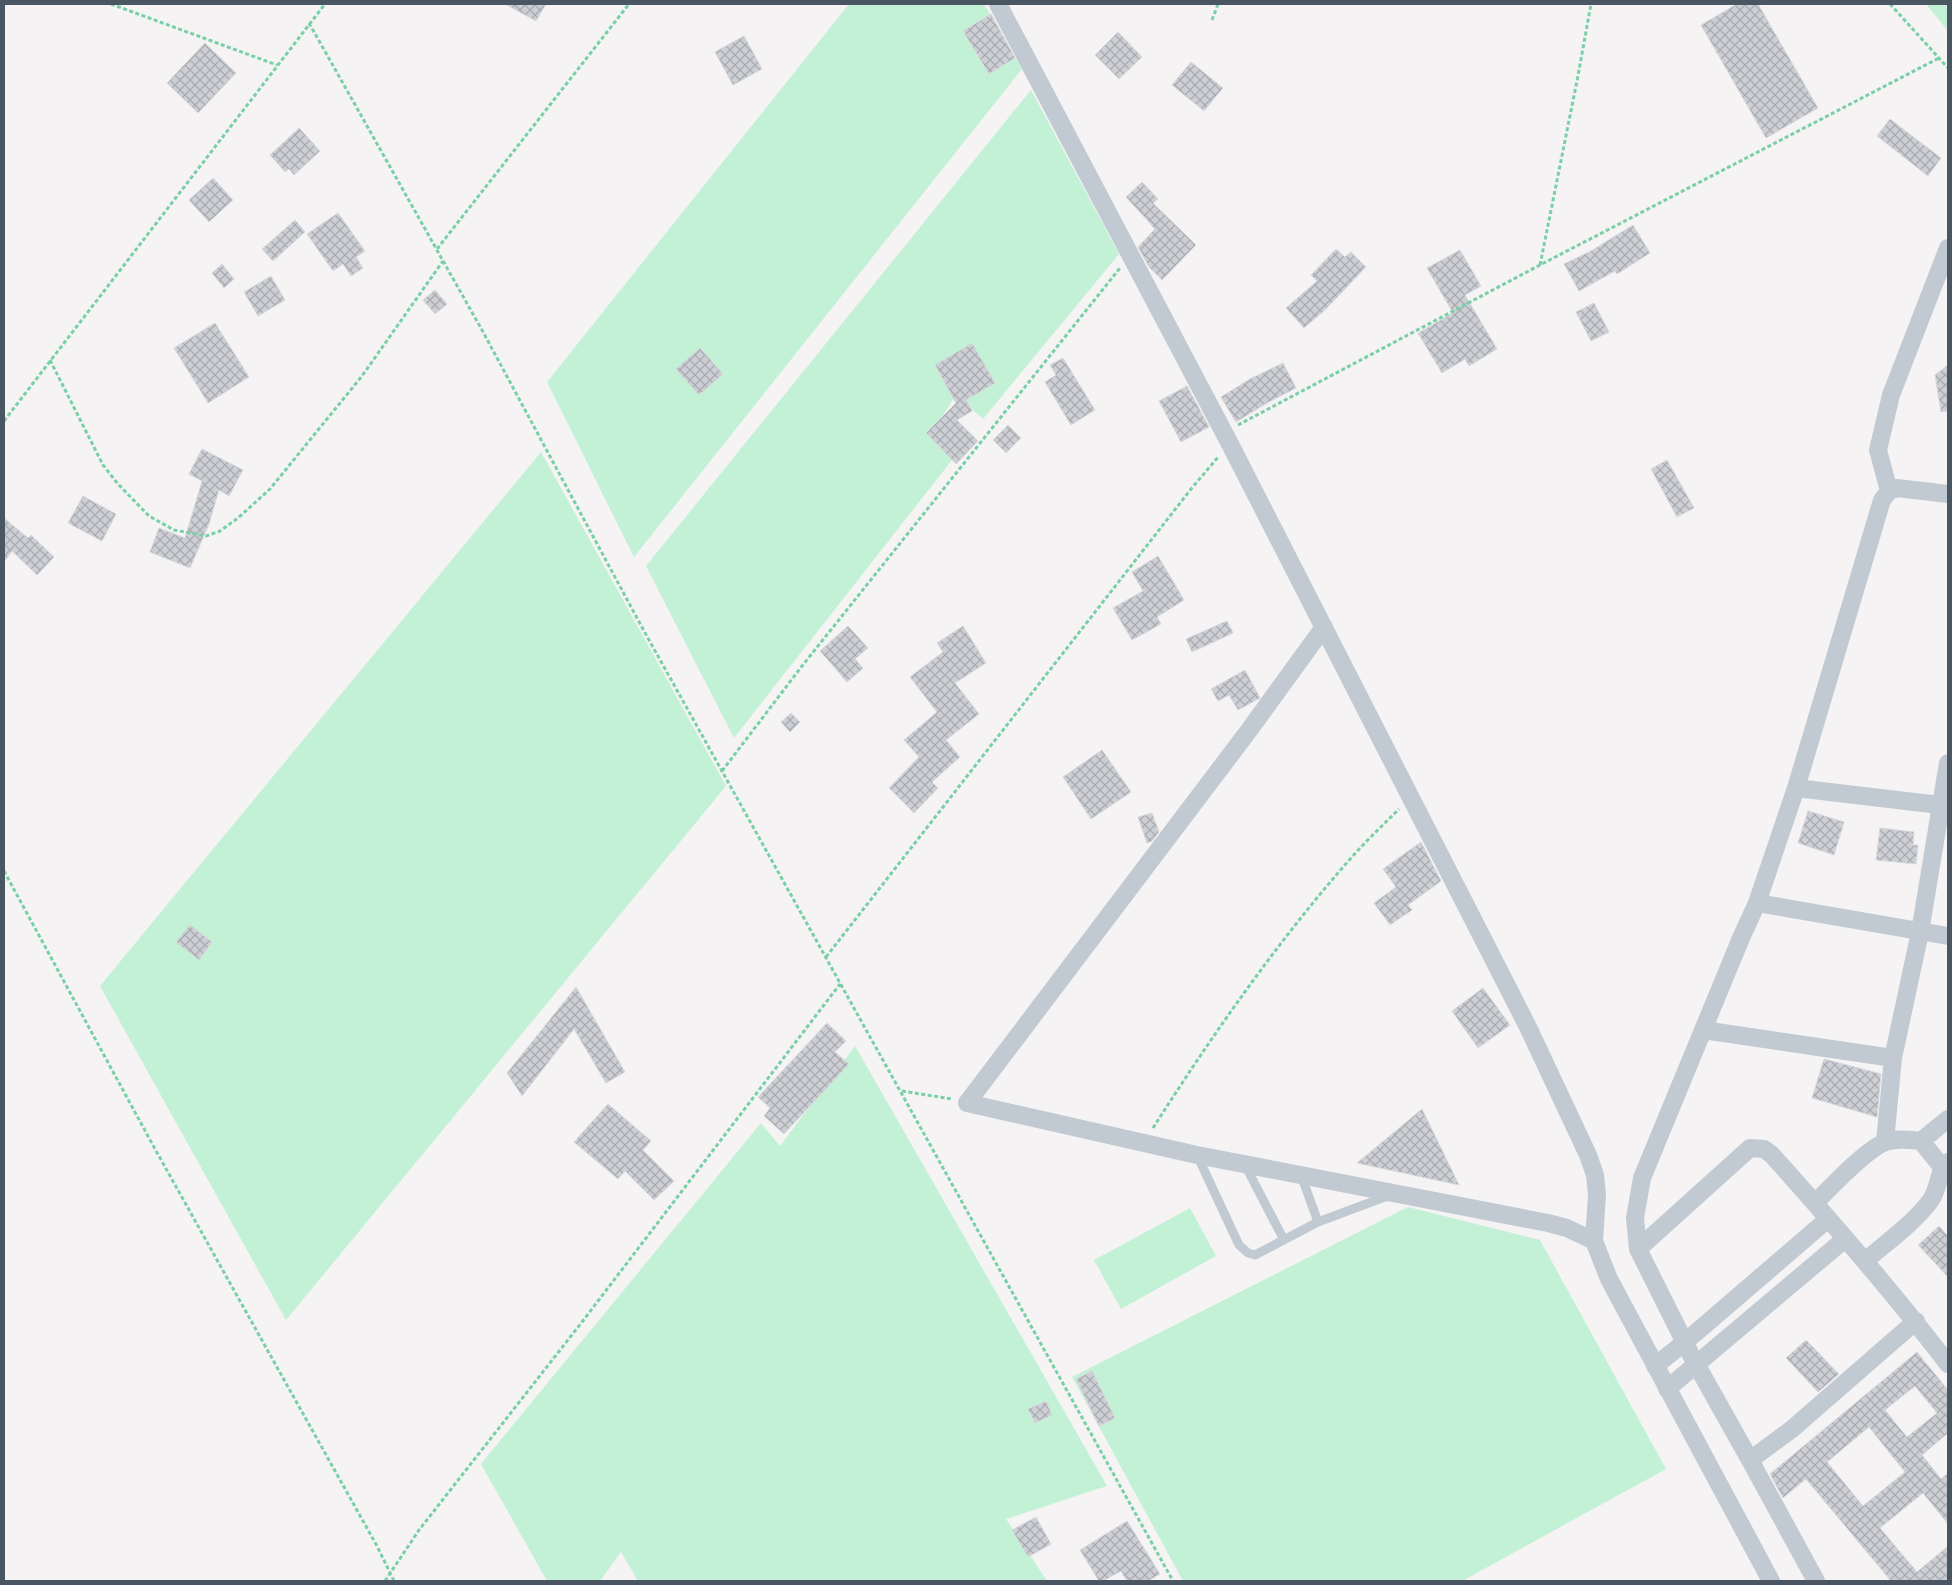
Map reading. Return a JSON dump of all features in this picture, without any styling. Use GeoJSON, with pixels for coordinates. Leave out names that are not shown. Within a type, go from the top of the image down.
{"type":"FeatureCollection","features":[{"type":"Feature","properties":{"kind":"street"},"geometry":{"type":"LineString","coordinates":[[998,4],[1227,438],[1528,1027],[1595,1175],[1597,1194],[1594,1241],[1608,1280],[1770,1581]]}},
{"type":"Feature","properties":{"kind":"street"},"geometry":{"type":"LineString","coordinates":[[1889,491],[1878,450],[1891,394],[1948,248]]}},
{"type":"Feature","properties":{"kind":"street"},"geometry":{"type":"LineString","coordinates":[[1816,1581],[1696,1364],[1638,1249],[1635,1218],[1642,1178],[1757,903],[1796,788],[1882,500],[1889,491],[1897,488],[1948,494]]}},
{"type":"Feature","properties":{"kind":"street"},"geometry":{"type":"LineString","coordinates":[[1324,627],[1244,737],[967,1103],[1196,1155],[1392,1194],[1548,1222],[1567,1228],[1594,1241]]}},
{"type":"Feature","properties":{"kind":"street"},"geometry":{"type":"LineString","coordinates":[[1885,1142],[1893,1058],[1944,806],[1948,763]]}},
{"type":"Feature","properties":{"kind":"street"},"geometry":{"type":"LineString","coordinates":[[1796,788],[1944,806]]}},
{"type":"Feature","properties":{"kind":"street"},"geometry":{"type":"LineString","coordinates":[[1757,903],[1948,936]]}},
{"type":"Feature","properties":{"kind":"street"},"geometry":{"type":"LineString","coordinates":[[1703,1030],[1893,1058]]}},
{"type":"Feature","properties":{"kind":"street"},"geometry":{"type":"LineString","coordinates":[[1922,1141],[1948,1119]]}},
{"type":"Feature","properties":{"kind":"street"},"geometry":{"type":"LineString","coordinates":[[1815,1203],[1860,1159],[1885,1142],[1905,1139],[1922,1141],[1945,1164],[1931,1199],[1919,1213],[1865,1261]]}},
{"type":"Feature","properties":{"kind":"street"},"geometry":{"type":"LineString","coordinates":[[1638,1249],[1750,1148],[1764,1149],[1772,1155],[1865,1261],[1916,1321],[1948,1364]]}},
{"type":"Feature","properties":{"kind":"street"},"geometry":{"type":"LineString","coordinates":[[1655,1366],[1828,1219]]}},
{"type":"Feature","properties":{"kind":"street"},"geometry":{"type":"LineString","coordinates":[[1667,1388],[1845,1239]]}},
{"type":"Feature","properties":{"kind":"street"},"geometry":{"type":"LineString","coordinates":[[1750,1460],[1792,1429],[1916,1321]]}},
{"type":"Feature","properties":{"kind":"lane"},"geometry":{"type":"LineString","coordinates":[[1196,1155],[1238,1245],[1256,1255],[1318,1222],[1392,1194]]}},
{"type":"Feature","properties":{"kind":"lane"},"geometry":{"type":"LineString","coordinates":[[1245,1164],[1284,1240]]}},
{"type":"Feature","properties":{"kind":"lane"},"geometry":{"type":"LineString","coordinates":[[1301,1175],[1318,1222]]}},
{"type":"Feature","properties":{"kind":"path"},"geometry":{"type":"LineString","coordinates":[[111,4],[277,65]]}},
{"type":"Feature","properties":{"kind":"path"},"geometry":{"type":"LineString","coordinates":[[4,421],[325,4]]}},
{"type":"Feature","properties":{"kind":"path"},"geometry":{"type":"LineString","coordinates":[[436,249],[629,4]]}},
{"type":"Feature","properties":{"kind":"path"},"geometry":{"type":"LineString","coordinates":[[1212,20],[1218,4]]}},
{"type":"Feature","properties":{"kind":"path"},"geometry":{"type":"LineString","coordinates":[[1540,265],[1591,4]]}},
{"type":"Feature","properties":{"kind":"path"},"geometry":{"type":"LineString","coordinates":[[1890,4],[1948,68]]}},
{"type":"Feature","properties":{"kind":"path"},"geometry":{"type":"LineString","coordinates":[[309,24],[436,249],[722,771],[840,984],[902,1091],[1173,1581]]}},
{"type":"Feature","properties":{"kind":"path"},"geometry":{"type":"LineString","coordinates":[[826,957],[1196,482],[1227,438],[1540,265],[1940,58]]}},
{"type":"Feature","properties":{"kind":"path"},"geometry":{"type":"LineString","coordinates":[[722,771],[808,658],[1131,254]]}},
{"type":"Feature","properties":{"kind":"path"},"geometry":{"type":"LineString","coordinates":[[50,360],[103,465],[118,484],[149,516],[174,530],[206,536],[226,527],[270,489],[362,376],[443,262]]}},
{"type":"Feature","properties":{"kind":"path"},"geometry":{"type":"LineString","coordinates":[[1143,1143],[1202,1051],[1280,943],[1352,856],[1411,797]]}},
{"type":"Feature","properties":{"kind":"path"},"geometry":{"type":"LineString","coordinates":[[4,870],[155,1149],[377,1546],[394,1581]]}},
{"type":"Feature","properties":{"kind":"path"},"geometry":{"type":"LineString","coordinates":[[385,1581],[419,1530],[588,1314],[840,984]]}},
{"type":"Feature","properties":{"kind":"path"},"geometry":{"type":"LineString","coordinates":[[902,1091],[967,1103]]}},
{"type":"Feature","properties":{"kind":"green space"},"geometry":{"type":"Polygon","coordinates":[[[849,4],[984,4],[1022,69],[634,557],[547,382],[849,4]]]}},
{"type":"Feature","properties":{"kind":"green space"},"geometry":{"type":"Polygon","coordinates":[[[1926,4],[1948,4],[1948,31],[1926,4]]]}},
{"type":"Feature","properties":{"kind":"green space"},"geometry":{"type":"Polygon","coordinates":[[[1031,90],[1119,254],[983,419],[956,395],[932,432],[952,460],[734,738],[646,566],[1031,90]]]}},
{"type":"Feature","properties":{"kind":"green space"},"geometry":{"type":"Polygon","coordinates":[[[541,452],[726,786],[286,1320],[100,986],[541,452]]]}},
{"type":"Feature","properties":{"kind":"green space"},"geometry":{"type":"Polygon","coordinates":[[[855,1046],[1107,1486],[1006,1519],[1047,1581],[638,1581],[621,1552],[600,1581],[547,1581],[481,1464],[761,1123],[780,1146],[855,1046]]]}},
{"type":"Feature","properties":{"kind":"green space"},"geometry":{"type":"Polygon","coordinates":[[[1408,1207],[1540,1240],[1666,1469],[1462,1581],[1183,1581],[1072,1377],[1408,1207]]]}},
{"type":"Feature","properties":{"kind":"green space"},"geometry":{"type":"Polygon","coordinates":[[[1190,1208],[1216,1256],[1121,1309],[1094,1260],[1190,1208]]]}},
{"type":"Feature","properties":{"kind":"building"},"geometry":{"type":"Polygon","coordinates":[[[505,4],[546,4],[536,21],[505,4]]]}},
{"type":"Feature","properties":{"kind":"building"},"geometry":{"type":"Polygon","coordinates":[[[1737,4],[1758,4],[1818,108],[1766,138],[1701,25],[1737,4]]]}},
{"type":"Feature","properties":{"kind":"building"},"geometry":{"type":"Polygon","coordinates":[[[991,14],[1015,58],[989,74],[963,31],[991,14]]]}},
{"type":"Feature","properties":{"kind":"building"},"geometry":{"type":"Polygon","coordinates":[[[1118,32],[1142,57],[1119,79],[1095,55],[1118,32]]]}},
{"type":"Feature","properties":{"kind":"building"},"geometry":{"type":"Polygon","coordinates":[[[744,36],[762,69],[733,85],[715,52],[744,36]]]}},
{"type":"Feature","properties":{"kind":"building"},"geometry":{"type":"Polygon","coordinates":[[[205,43],[236,73],[198,113],[167,83],[205,43]]]}},
{"type":"Feature","properties":{"kind":"building"},"geometry":{"type":"Polygon","coordinates":[[[1191,62],[1223,88],[1204,111],[1172,85],[1191,62]]]}},
{"type":"Feature","properties":{"kind":"building"},"geometry":{"type":"Polygon","coordinates":[[[1890,119],[1941,158],[1928,176],[1877,136],[1890,119]]]}},
{"type":"Feature","properties":{"kind":"building"},"geometry":{"type":"Polygon","coordinates":[[[299,128],[320,151],[294,175],[289,169],[285,172],[270,155],[299,128]]]}},
{"type":"Feature","properties":{"kind":"building"},"geometry":{"type":"Polygon","coordinates":[[[213,178],[233,200],[209,222],[189,200],[213,178]]]}},
{"type":"Feature","properties":{"kind":"building"},"geometry":{"type":"Polygon","coordinates":[[[1142,182],[1158,199],[1153,203],[1196,245],[1162,280],[1149,267],[1138,247],[1155,229],[1126,197],[1142,182]]]}},
{"type":"Feature","properties":{"kind":"building"},"geometry":{"type":"Polygon","coordinates":[[[338,213],[365,251],[356,257],[363,268],[351,276],[343,264],[333,271],[307,234],[338,213]]]}},
{"type":"Feature","properties":{"kind":"building"},"geometry":{"type":"Polygon","coordinates":[[[295,220],[305,232],[273,261],[262,249],[295,220]]]}},
{"type":"Feature","properties":{"kind":"building"},"geometry":{"type":"Polygon","coordinates":[[[1633,225],[1650,253],[1617,274],[1615,271],[1579,291],[1564,264],[1591,251],[1633,225]]]}},
{"type":"Feature","properties":{"kind":"building"},"geometry":{"type":"Polygon","coordinates":[[[1336,249],[1345,257],[1351,252],[1366,267],[1325,310],[1304,328],[1286,308],[1317,281],[1311,275],[1336,249]]]}},
{"type":"Feature","properties":{"kind":"building"},"geometry":{"type":"Polygon","coordinates":[[[1460,250],[1481,286],[1465,295],[1497,349],[1469,366],[1465,359],[1442,373],[1418,333],[1453,313],[1427,268],[1460,250]]]}},
{"type":"Feature","properties":{"kind":"building"},"geometry":{"type":"Polygon","coordinates":[[[222,264],[234,279],[224,288],[212,273],[222,264]]]}},
{"type":"Feature","properties":{"kind":"building"},"geometry":{"type":"Polygon","coordinates":[[[271,276],[285,300],[258,316],[244,292],[271,276]]]}},
{"type":"Feature","properties":{"kind":"building"},"geometry":{"type":"Polygon","coordinates":[[[435,290],[447,304],[435,314],[423,300],[435,290]]]}},
{"type":"Feature","properties":{"kind":"building"},"geometry":{"type":"Polygon","coordinates":[[[1594,303],[1609,332],[1591,341],[1576,312],[1594,303]]]}},
{"type":"Feature","properties":{"kind":"building"},"geometry":{"type":"Polygon","coordinates":[[[215,323],[249,377],[208,403],[174,348],[215,323]]]}},
{"type":"Feature","properties":{"kind":"building"},"geometry":{"type":"Polygon","coordinates":[[[972,343],[995,383],[966,400],[972,411],[957,420],[978,441],[956,464],[926,433],[956,403],[935,365],[972,343]]]}},
{"type":"Feature","properties":{"kind":"building"},"geometry":{"type":"Polygon","coordinates":[[[700,348],[723,374],[699,395],[676,369],[700,348]]]}},
{"type":"Feature","properties":{"kind":"building"},"geometry":{"type":"Polygon","coordinates":[[[1063,358],[1095,410],[1071,425],[1045,382],[1056,375],[1050,365],[1063,358]]]}},
{"type":"Feature","properties":{"kind":"building"},"geometry":{"type":"Polygon","coordinates":[[[1283,363],[1296,388],[1236,422],[1221,397],[1250,379],[1283,363]]]}},
{"type":"Feature","properties":{"kind":"building"},"geometry":{"type":"Polygon","coordinates":[[[1948,365],[1948,411],[1941,412],[1935,375],[1948,365]]]}},
{"type":"Feature","properties":{"kind":"building"},"geometry":{"type":"Polygon","coordinates":[[[1187,386],[1209,427],[1181,442],[1159,401],[1187,386]]]}},
{"type":"Feature","properties":{"kind":"building"},"geometry":{"type":"Polygon","coordinates":[[[1008,425],[1021,438],[1006,453],[993,440],[1008,425]]]}},
{"type":"Feature","properties":{"kind":"building"},"geometry":{"type":"Polygon","coordinates":[[[202,449],[243,470],[229,496],[219,490],[209,524],[190,568],[150,552],[159,528],[185,538],[202,481],[189,474],[202,449]]]}},
{"type":"Feature","properties":{"kind":"building"},"geometry":{"type":"Polygon","coordinates":[[[1667,460],[1694,508],[1677,517],[1651,469],[1667,460]]]}},
{"type":"Feature","properties":{"kind":"building"},"geometry":{"type":"Polygon","coordinates":[[[83,496],[116,514],[102,541],[68,523],[83,496]]]}},
{"type":"Feature","properties":{"kind":"building"},"geometry":{"type":"Polygon","coordinates":[[[4,518],[28,538],[31,535],[54,557],[37,575],[12,551],[4,562],[4,518]]]}},
{"type":"Feature","properties":{"kind":"building"},"geometry":{"type":"Polygon","coordinates":[[[1158,556],[1184,600],[1157,617],[1161,624],[1132,640],[1113,608],[1143,591],[1132,572],[1158,556]]]}},
{"type":"Feature","properties":{"kind":"building"},"geometry":{"type":"Polygon","coordinates":[[[1227,621],[1233,633],[1192,652],[1186,639],[1227,621]]]}},
{"type":"Feature","properties":{"kind":"building"},"geometry":{"type":"Polygon","coordinates":[[[848,626],[868,648],[855,659],[863,668],[847,682],[820,651],[848,626]]]}},
{"type":"Feature","properties":{"kind":"building"},"geometry":{"type":"Polygon","coordinates":[[[963,626],[986,663],[955,683],[979,714],[946,740],[960,757],[932,782],[938,788],[914,813],[889,788],[919,757],[904,740],[937,712],[910,677],[943,652],[937,643],[963,626]]]}},
{"type":"Feature","properties":{"kind":"building"},"geometry":{"type":"Polygon","coordinates":[[[1245,670],[1260,698],[1238,710],[1229,695],[1218,701],[1211,689],[1245,670]]]}},
{"type":"Feature","properties":{"kind":"building"},"geometry":{"type":"Polygon","coordinates":[[[791,713],[800,722],[790,732],[781,722],[791,713]]]}},
{"type":"Feature","properties":{"kind":"building"},"geometry":{"type":"Polygon","coordinates":[[[1102,750],[1131,792],[1091,819],[1063,777],[1102,750]]]}},
{"type":"Feature","properties":{"kind":"building"},"geometry":{"type":"Polygon","coordinates":[[[1808,811],[1844,822],[1834,855],[1798,843],[1808,811]]]}},
{"type":"Feature","properties":{"kind":"building"},"geometry":{"type":"Polygon","coordinates":[[[1152,813],[1159,832],[1152,841],[1147,843],[1138,817],[1152,813]]]}},
{"type":"Feature","properties":{"kind":"building"},"geometry":{"type":"Polygon","coordinates":[[[1880,828],[1914,832],[1913,845],[1918,845],[1916,864],[1876,860],[1880,828]]]}},
{"type":"Feature","properties":{"kind":"building"},"geometry":{"type":"Polygon","coordinates":[[[1421,842],[1441,881],[1408,905],[1412,910],[1390,925],[1374,903],[1396,887],[1383,869],[1421,842]]]}},
{"type":"Feature","properties":{"kind":"building"},"geometry":{"type":"Polygon","coordinates":[[[190,925],[212,942],[199,960],[176,942],[190,925]]]}},
{"type":"Feature","properties":{"kind":"building"},"geometry":{"type":"Polygon","coordinates":[[[576,987],[625,1072],[606,1083],[574,1029],[522,1096],[507,1073],[576,987]]]}},
{"type":"Feature","properties":{"kind":"building"},"geometry":{"type":"Polygon","coordinates":[[[1483,988],[1510,1025],[1478,1048],[1452,1011],[1483,988]]]}},
{"type":"Feature","properties":{"kind":"building"},"geometry":{"type":"Polygon","coordinates":[[[827,1023],[846,1041],[835,1052],[849,1064],[784,1134],[764,1116],[770,1108],[758,1097],[827,1023]]]}},
{"type":"Feature","properties":{"kind":"building"},"geometry":{"type":"Polygon","coordinates":[[[1824,1059],[1881,1074],[1877,1117],[1812,1098],[1824,1059]]]}},
{"type":"Feature","properties":{"kind":"building"},"geometry":{"type":"Polygon","coordinates":[[[608,1104],[651,1141],[643,1150],[674,1181],[654,1200],[625,1171],[618,1179],[574,1142],[608,1104]]]}},
{"type":"Feature","properties":{"kind":"building"},"geometry":{"type":"Polygon","coordinates":[[[1422,1109],[1459,1185],[1357,1163],[1422,1109]]]}},
{"type":"Feature","properties":{"kind":"building"},"geometry":{"type":"Polygon","coordinates":[[[1939,1226],[1948,1236],[1948,1277],[1918,1245],[1939,1226]]]}},
{"type":"Feature","properties":{"kind":"building"},"geometry":{"type":"Polygon","coordinates":[[[1806,1340],[1839,1374],[1818,1392],[1786,1358],[1806,1340]]]}},
{"type":"Feature","properties":{"kind":"building"},"geometry":{"type":"Polygon","coordinates":[[[1917,1352],[1948,1390],[1948,1433],[1922,1455],[1941,1479],[1948,1473],[1948,1524],[1923,1493],[1880,1528],[1917,1572],[1948,1546],[1948,1581],[1891,1581],[1806,1479],[1783,1498],[1770,1474],[1917,1352]],[[1915,1386],[1885,1410],[1907,1437],[1937,1413],[1915,1386]],[[1869,1427],[1827,1462],[1863,1506],[1905,1472],[1869,1427]]]}},
{"type":"Feature","properties":{"kind":"building"},"geometry":{"type":"Polygon","coordinates":[[[1092,1371],[1115,1418],[1099,1426],[1076,1379],[1092,1371]]]}},
{"type":"Feature","properties":{"kind":"building"},"geometry":{"type":"Polygon","coordinates":[[[1046,1401],[1052,1415],[1035,1423],[1028,1409],[1046,1401]]]}},
{"type":"Feature","properties":{"kind":"building"},"geometry":{"type":"Polygon","coordinates":[[[1036,1517],[1051,1544],[1028,1557],[1012,1530],[1036,1517]]]}},
{"type":"Feature","properties":{"kind":"building"},"geometry":{"type":"Polygon","coordinates":[[[1127,1521],[1160,1574],[1148,1581],[1127,1581],[1121,1571],[1103,1581],[1099,1581],[1080,1550],[1127,1521]]]}}]}
